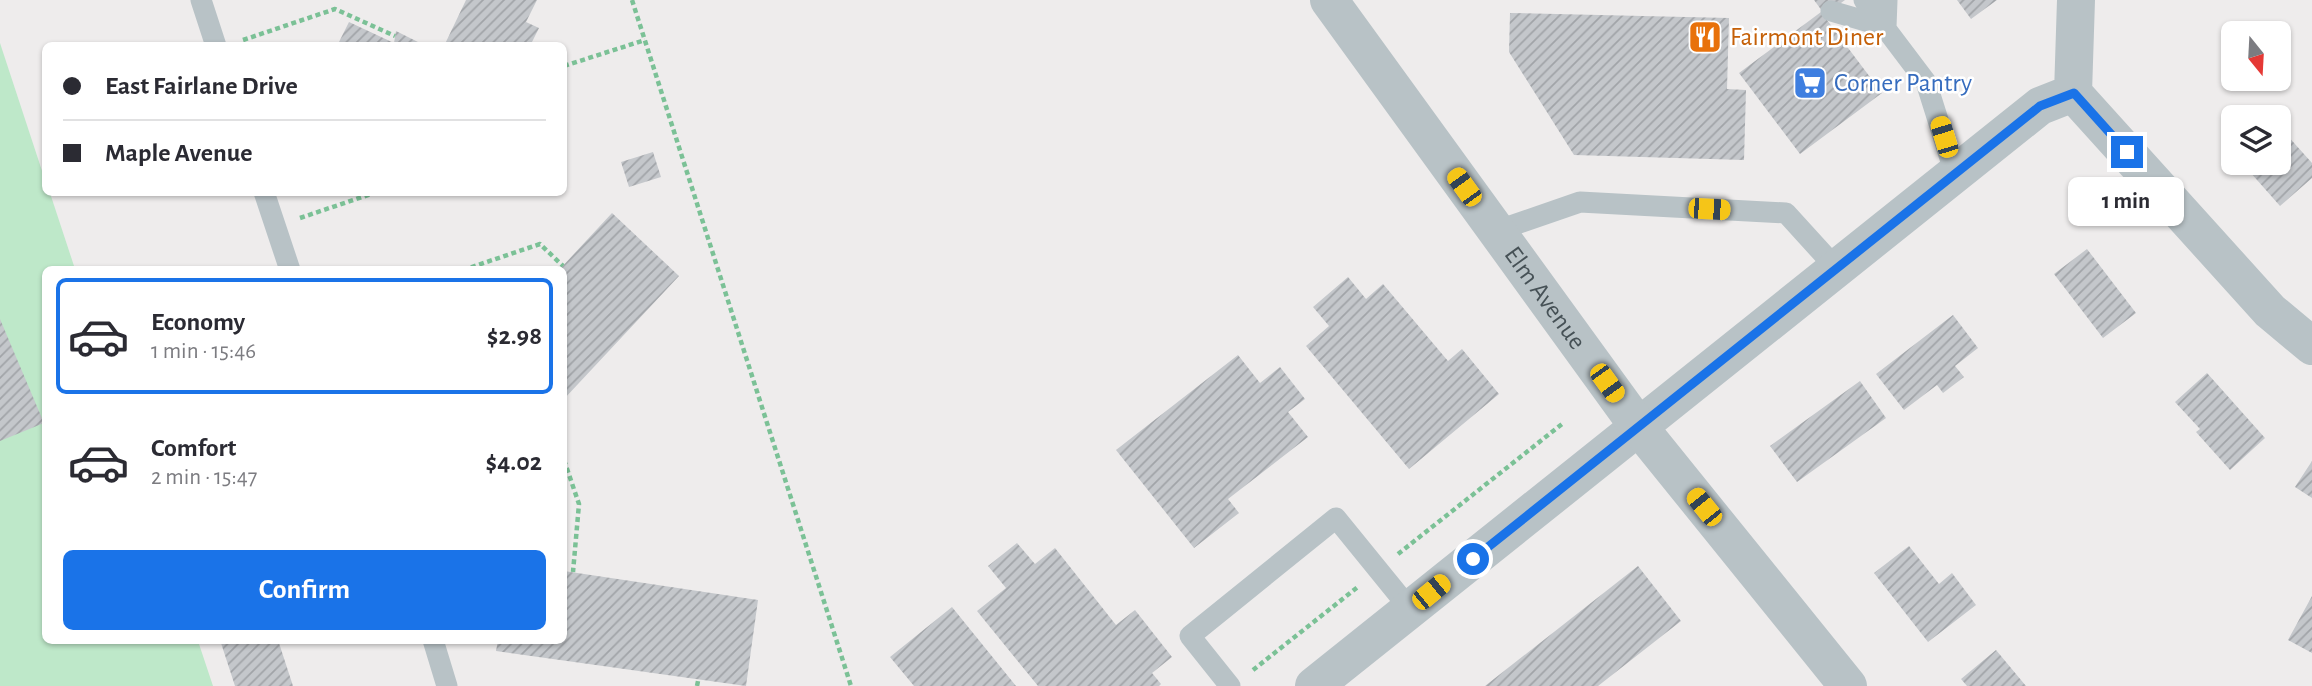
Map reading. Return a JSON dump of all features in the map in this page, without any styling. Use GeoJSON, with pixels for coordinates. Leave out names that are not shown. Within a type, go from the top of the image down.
{"type":"FeatureCollection","features":[{"type":"Feature","properties":{"kind":"street"},"geometry":{"type":"LineString","coordinates":[[2076,0],[2074,93],[2270,311],[2312,346]]}},
{"type":"Feature","properties":{"kind":"street","name":"Elm Avenue"},"geometry":{"type":"LineString","coordinates":[[1339,4],[1496,231],[1638,426],[1848,686]]}},
{"type":"Feature","properties":{"kind":"street"},"geometry":{"type":"LineString","coordinates":[[1314,686],[2040,106],[2074,93]]}},
{"type":"Feature","properties":{"kind":"lane"},"geometry":{"type":"LineString","coordinates":[[201,0],[224,42]]}},
{"type":"Feature","properties":{"kind":"lane"},"geometry":{"type":"LineString","coordinates":[[1864,0],[1926,82],[1955,174]]}},
{"type":"Feature","properties":{"kind":"lane"},"geometry":{"type":"LineString","coordinates":[[1886,27],[1887,0]]}},
{"type":"Feature","properties":{"kind":"lane"},"geometry":{"type":"LineString","coordinates":[[1831,11],[1886,27]]}},
{"type":"Feature","properties":{"kind":"lane"},"geometry":{"type":"LineString","coordinates":[[265,196],[289,266]]}},
{"type":"Feature","properties":{"kind":"lane"},"geometry":{"type":"LineString","coordinates":[[1496,231],[1580,202],[1786,213],[1836,268]]}},
{"type":"Feature","properties":{"kind":"lane"},"geometry":{"type":"LineString","coordinates":[[1230,686],[1190,636],[1336,518],[1410,609]]}},
{"type":"Feature","properties":{"kind":"lane"},"geometry":{"type":"LineString","coordinates":[[434,644],[447,686]]}},
{"type":"Feature","properties":{"kind":"path"},"geometry":{"type":"LineString","coordinates":[[632,0],[851,686]]}},
{"type":"Feature","properties":{"kind":"path"},"geometry":{"type":"LineString","coordinates":[[231,42],[335,9],[395,36]]}},
{"type":"Feature","properties":{"kind":"path"},"geometry":{"type":"LineString","coordinates":[[567,65],[645,40]]}},
{"type":"Feature","properties":{"kind":"path"},"geometry":{"type":"LineString","coordinates":[[276,226],[365,196]]}},
{"type":"Feature","properties":{"kind":"path"},"geometry":{"type":"LineString","coordinates":[[475,266],[540,244],[563,266]]}},
{"type":"Feature","properties":{"kind":"path"},"geometry":{"type":"LineString","coordinates":[[567,468],[579,504],[573,572]]}},
{"type":"Feature","properties":{"kind":"path"},"geometry":{"type":"LineString","coordinates":[[567,483],[572,482]]}},
{"type":"Feature","properties":{"kind":"green space"},"geometry":{"type":"Polygon","coordinates":[[[0,43],[42,171],[42,196],[51,196],[74,266],[42,266],[42,644],[199,644],[213,686],[0,686],[0,43]]]}},
{"type":"Feature","properties":{"kind":"building"},"geometry":{"type":"Polygon","coordinates":[[[466,0],[537,0],[526,22],[539,28],[532,42],[446,42],[466,0]]]}},
{"type":"Feature","properties":{"kind":"building"},"geometry":{"type":"Polygon","coordinates":[[[1814,0],[1845,0],[1825,15],[1814,0]]]}},
{"type":"Feature","properties":{"kind":"building"},"geometry":{"type":"Polygon","coordinates":[[[1957,0],[1997,0],[1971,19],[1957,0]]]}},
{"type":"Feature","properties":{"kind":"building","name":"Corner Pantry"},"geometry":{"type":"Polygon","coordinates":[[[1821,12],[1882,93],[1800,154],[1739,73],[1821,12]]]}},
{"type":"Feature","properties":{"kind":"building"},"geometry":{"type":"Polygon","coordinates":[[[1510,13],[1729,18],[1727,89],[1746,90],[1744,160],[1574,155],[1509,52],[1510,13]]]}},
{"type":"Feature","properties":{"kind":"building"},"geometry":{"type":"Polygon","coordinates":[[[349,22],[392,42],[339,42],[349,22]]]}},
{"type":"Feature","properties":{"kind":"building"},"geometry":{"type":"Polygon","coordinates":[[[396,31],[418,42],[394,42],[396,31]]]}},
{"type":"Feature","properties":{"kind":"building"},"geometry":{"type":"Polygon","coordinates":[[[2291,140],[2312,163],[2312,178],[2280,206],[2253,175],[2291,175],[2291,140]]]}},
{"type":"Feature","properties":{"kind":"building"},"geometry":{"type":"Polygon","coordinates":[[[653,152],[661,177],[629,187],[621,162],[653,152]]]}},
{"type":"Feature","properties":{"kind":"building"},"geometry":{"type":"Polygon","coordinates":[[[612,213],[679,276],[567,396],[567,266],[563,266],[612,213]]]}},
{"type":"Feature","properties":{"kind":"building"},"geometry":{"type":"Polygon","coordinates":[[[2087,249],[2136,313],[2103,338],[2054,274],[2087,249]]]}},
{"type":"Feature","properties":{"kind":"building"},"geometry":{"type":"Polygon","coordinates":[[[1348,277],[1366,299],[1383,284],[1448,361],[1462,349],[1499,394],[1409,469],[1306,346],[1329,326],[1313,307],[1348,277]]]}},
{"type":"Feature","properties":{"kind":"building"},"geometry":{"type":"Polygon","coordinates":[[[1953,315],[1978,348],[1955,366],[1964,377],[1943,393],[1937,385],[1904,410],[1876,374],[1953,315]]]}},
{"type":"Feature","properties":{"kind":"building"},"geometry":{"type":"Polygon","coordinates":[[[0,319],[42,424],[0,441],[0,319]]]}},
{"type":"Feature","properties":{"kind":"building"},"geometry":{"type":"Polygon","coordinates":[[[1238,355],[1260,383],[1280,367],[1305,399],[1288,412],[1308,437],[1228,499],[1239,513],[1194,548],[1116,450],[1238,355]]]}},
{"type":"Feature","properties":{"kind":"building"},"geometry":{"type":"Polygon","coordinates":[[[2207,373],[2265,438],[2230,470],[2196,432],[2200,429],[2175,402],[2207,373]]]}},
{"type":"Feature","properties":{"kind":"building"},"geometry":{"type":"Polygon","coordinates":[[[1860,381],[1886,418],[1797,482],[1770,446],[1860,381]]]}},
{"type":"Feature","properties":{"kind":"building"},"geometry":{"type":"Polygon","coordinates":[[[2312,461],[2312,498],[2295,487],[2312,461]]]}},
{"type":"Feature","properties":{"kind":"building"},"geometry":{"type":"Polygon","coordinates":[[[1017,543],[1035,564],[1055,548],[1116,625],[1135,610],[1172,657],[1152,673],[1161,684],[1038,686],[977,611],[1006,588],[988,566],[1017,543]]]}},
{"type":"Feature","properties":{"kind":"building"},"geometry":{"type":"Polygon","coordinates":[[[1909,546],[1939,584],[1952,573],[1976,605],[1928,642],[1874,573],[1909,546]]]}},
{"type":"Feature","properties":{"kind":"building"},"geometry":{"type":"Polygon","coordinates":[[[1638,566],[1681,621],[1598,686],[1485,686],[1638,566]]]}},
{"type":"Feature","properties":{"kind":"building"},"geometry":{"type":"Polygon","coordinates":[[[567,571],[758,600],[746,686],[496,651],[497,644],[567,644],[567,571]]]}},
{"type":"Feature","properties":{"kind":"building"},"geometry":{"type":"Polygon","coordinates":[[[2312,596],[2312,653],[2288,640],[2312,596]]]}},
{"type":"Feature","properties":{"kind":"building"},"geometry":{"type":"Polygon","coordinates":[[[952,607],[1016,686],[914,686],[890,657],[952,607]]]}},
{"type":"Feature","properties":{"kind":"building"},"geometry":{"type":"Polygon","coordinates":[[[221,644],[279,644],[293,686],[235,686],[221,644]]]}},
{"type":"Feature","properties":{"kind":"building"},"geometry":{"type":"Polygon","coordinates":[[[1996,650],[2026,686],[1967,686],[1961,679],[1996,650]]]}},
{"type":"Feature","properties":{"kind":"place","name":"Fairmont Diner"},"geometry":{"type":"Point","coordinates":[1705,37]}},
{"type":"Feature","properties":{"kind":"place","name":"Corner Pantry"},"geometry":{"type":"Point","coordinates":[1810,83]}},
{"type":"Feature","properties":{"kind":"route"},"geometry":{"type":"LineString","coordinates":[[1473,559],[2040,106],[2074,93],[2127,152]]}}]}
